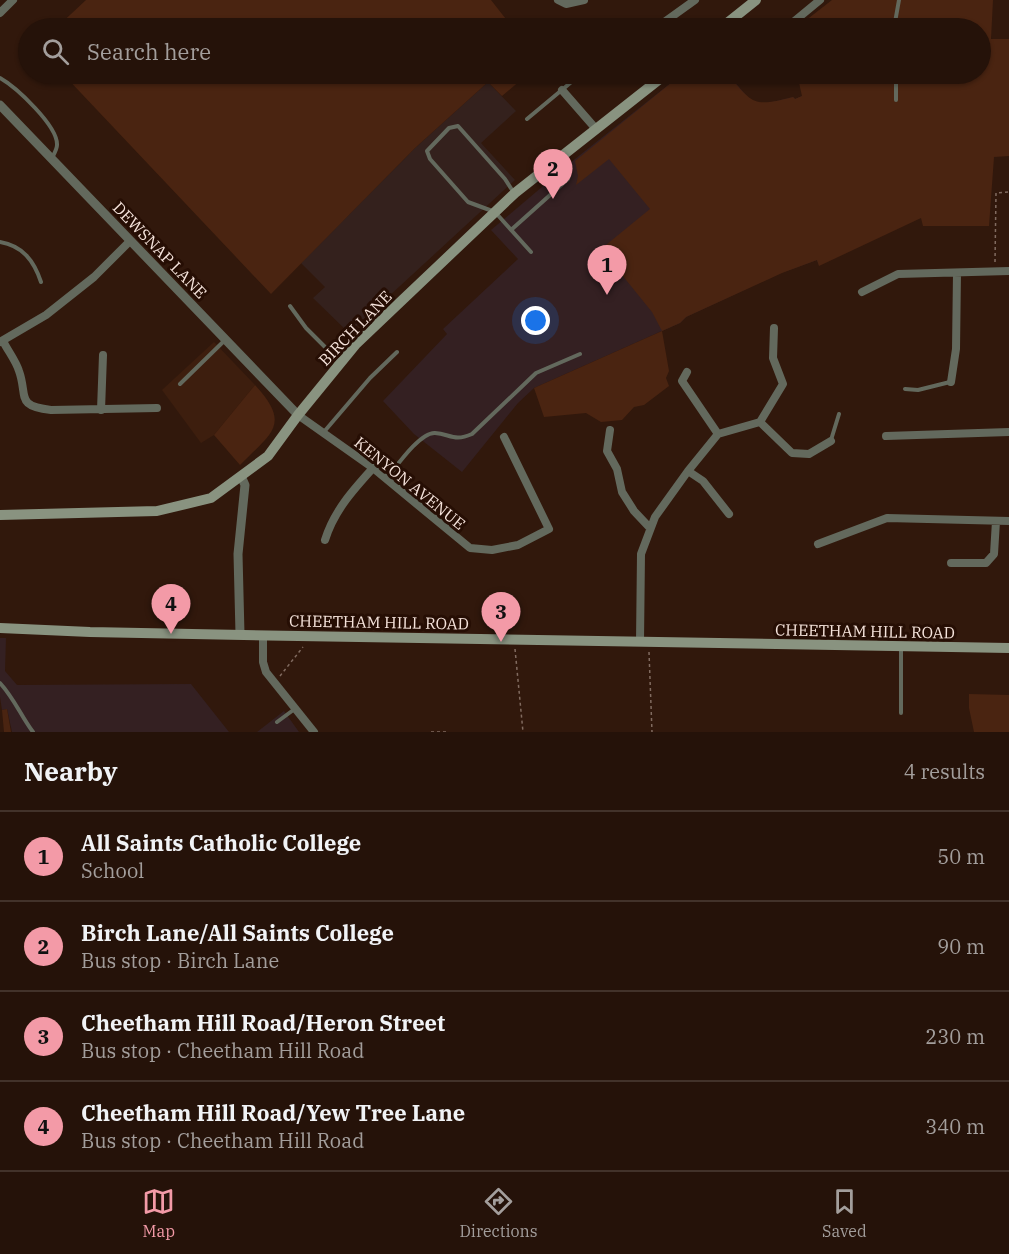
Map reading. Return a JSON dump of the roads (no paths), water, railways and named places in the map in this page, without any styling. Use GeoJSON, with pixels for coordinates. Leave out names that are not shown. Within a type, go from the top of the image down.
{"type":"FeatureCollection","features":[{"type":"Feature","properties":{"kind":"main road"},"geometry":{"type":"LineString","coordinates":[[733,18],[753,1]]}},
{"type":"Feature","properties":{"kind":"main road","name":"BIRCH LANE"},"geometry":{"type":"LineString","coordinates":[[0,515],[157,511],[211,498],[268,456],[356,344],[515,193],[653,84]]}},
{"type":"Feature","properties":{"kind":"main road","name":"CHEETHAM HILL ROAD"},"geometry":{"type":"LineString","coordinates":[[0,628],[90,632],[1009,648]]}},
{"type":"Feature","properties":{"kind":"street"},"geometry":{"type":"LineString","coordinates":[[0,13],[13,0]]}},
{"type":"Feature","properties":{"kind":"street"},"geometry":{"type":"LineString","coordinates":[[558,0],[566,4],[584,0]]}},
{"type":"Feature","properties":{"kind":"street"},"geometry":{"type":"LineString","coordinates":[[670,18],[695,0]]}},
{"type":"Feature","properties":{"kind":"street"},"geometry":{"type":"LineString","coordinates":[[798,18],[820,0]]}},
{"type":"Feature","properties":{"kind":"street"},"geometry":{"type":"LineString","coordinates":[[562,90],[596,129]]}},
{"type":"Feature","properties":{"kind":"street","name":"DEWSNAP LANE"},"geometry":{"type":"LineString","coordinates":[[0,105],[298,415]]}},
{"type":"Feature","properties":{"kind":"street"},"geometry":{"type":"LineString","coordinates":[[130,241],[94,277],[46,315],[2,342],[20,373],[24,398],[30,405],[51,410],[158,408]]}},
{"type":"Feature","properties":{"kind":"street"},"geometry":{"type":"LineString","coordinates":[[862,292],[898,274],[1009,271]]}},
{"type":"Feature","properties":{"kind":"street"},"geometry":{"type":"LineString","coordinates":[[951,382],[956,350],[957,273]]}},
{"type":"Feature","properties":{"kind":"street"},"geometry":{"type":"LineString","coordinates":[[644,641],[641,554],[650,528],[655,517],[688,471],[718,434],[760,422],[783,384],[773,358],[774,328]]}},
{"type":"Feature","properties":{"kind":"street"},"geometry":{"type":"LineString","coordinates":[[101,410],[103,355]]}},
{"type":"Feature","properties":{"kind":"street"},"geometry":{"type":"LineString","coordinates":[[687,372],[682,381],[718,434]]}},
{"type":"Feature","properties":{"kind":"street","name":"KENYON AVENUE"},"geometry":{"type":"LineString","coordinates":[[298,415],[372,468],[470,548],[492,550],[518,545],[549,529],[504,437]]}},
{"type":"Feature","properties":{"kind":"street"},"geometry":{"type":"LineString","coordinates":[[760,422],[792,453],[809,454],[831,441]]}},
{"type":"Feature","properties":{"kind":"street"},"geometry":{"type":"LineString","coordinates":[[610,430],[607,451],[617,470],[621,492],[650,528]]}},
{"type":"Feature","properties":{"kind":"street"},"geometry":{"type":"LineString","coordinates":[[886,436],[1009,432]]}},
{"type":"Feature","properties":{"kind":"street"},"geometry":{"type":"LineString","coordinates":[[325,540],[339,509],[372,468]]}},
{"type":"Feature","properties":{"kind":"street"},"geometry":{"type":"LineString","coordinates":[[688,471],[704,481],[729,514]]}},
{"type":"Feature","properties":{"kind":"street"},"geometry":{"type":"LineString","coordinates":[[240,634],[238,554],[245,488],[241,476]]}},
{"type":"Feature","properties":{"kind":"street"},"geometry":{"type":"LineString","coordinates":[[818,544],[887,518],[1009,521]]}},
{"type":"Feature","properties":{"kind":"street"},"geometry":{"type":"LineString","coordinates":[[951,563],[986,562],[994,554],[996,521]]}},
{"type":"Feature","properties":{"kind":"street"},"geometry":{"type":"LineString","coordinates":[[263,635],[263,662],[266,672],[275,680],[314,732]]}},
{"type":"Feature","properties":{"kind":"lane"},"geometry":{"type":"LineString","coordinates":[[896,18],[900,0]]}},
{"type":"Feature","properties":{"kind":"lane"},"geometry":{"type":"LineString","coordinates":[[0,78],[31,103],[51,129],[57,146],[52,159]]}},
{"type":"Feature","properties":{"kind":"lane"},"geometry":{"type":"LineString","coordinates":[[527,119],[569,84]]}},
{"type":"Feature","properties":{"kind":"lane"},"geometry":{"type":"LineString","coordinates":[[896,84],[896,100]]}},
{"type":"Feature","properties":{"kind":"lane"},"geometry":{"type":"LineString","coordinates":[[515,193],[458,126],[449,128],[430,146],[428,151],[430,159],[468,202],[495,212],[531,252]]}},
{"type":"Feature","properties":{"kind":"lane"},"geometry":{"type":"LineString","coordinates":[[512,230],[568,179],[569,174],[560,158]]}},
{"type":"Feature","properties":{"kind":"lane"},"geometry":{"type":"LineString","coordinates":[[0,242],[30,257],[40,282]]}},
{"type":"Feature","properties":{"kind":"lane"},"geometry":{"type":"LineString","coordinates":[[290,306],[306,328],[341,363]]}},
{"type":"Feature","properties":{"kind":"lane"},"geometry":{"type":"LineString","coordinates":[[180,384],[225,341]]}},
{"type":"Feature","properties":{"kind":"lane"},"geometry":{"type":"LineString","coordinates":[[323,433],[370,378],[397,352]]}},
{"type":"Feature","properties":{"kind":"lane"},"geometry":{"type":"LineString","coordinates":[[386,479],[425,436],[437,433],[449,438],[458,438],[472,434],[536,373],[580,354]]}},
{"type":"Feature","properties":{"kind":"lane"},"geometry":{"type":"LineString","coordinates":[[905,389],[918,390],[951,382]]}},
{"type":"Feature","properties":{"kind":"lane"},"geometry":{"type":"LineString","coordinates":[[831,441],[835,434],[839,414]]}},
{"type":"Feature","properties":{"kind":"lane"},"geometry":{"type":"LineString","coordinates":[[901,646],[901,712]]}},
{"type":"Feature","properties":{"kind":"lane"},"geometry":{"type":"LineString","coordinates":[[0,683],[12,697],[24,721],[33,732]]}},
{"type":"Feature","properties":{"kind":"lane"},"geometry":{"type":"LineString","coordinates":[[277,722],[296,707]]}},
{"type":"Feature","properties":{"kind":"place","name":"Birch Lane/All Saints College"},"geometry":{"type":"Point","coordinates":[553,199]}},
{"type":"Feature","properties":{"kind":"place","name":"All Saints Catholic College"},"geometry":{"type":"Point","coordinates":[607,295]}},
{"type":"Feature","properties":{"kind":"place","name":"Cheetham Hill Road/Yew Tree Lane"},"geometry":{"type":"Point","coordinates":[171,634]}},
{"type":"Feature","properties":{"kind":"place","name":"Cheetham Hill Road/Heron Street"},"geometry":{"type":"Point","coordinates":[501,642]}}]}
